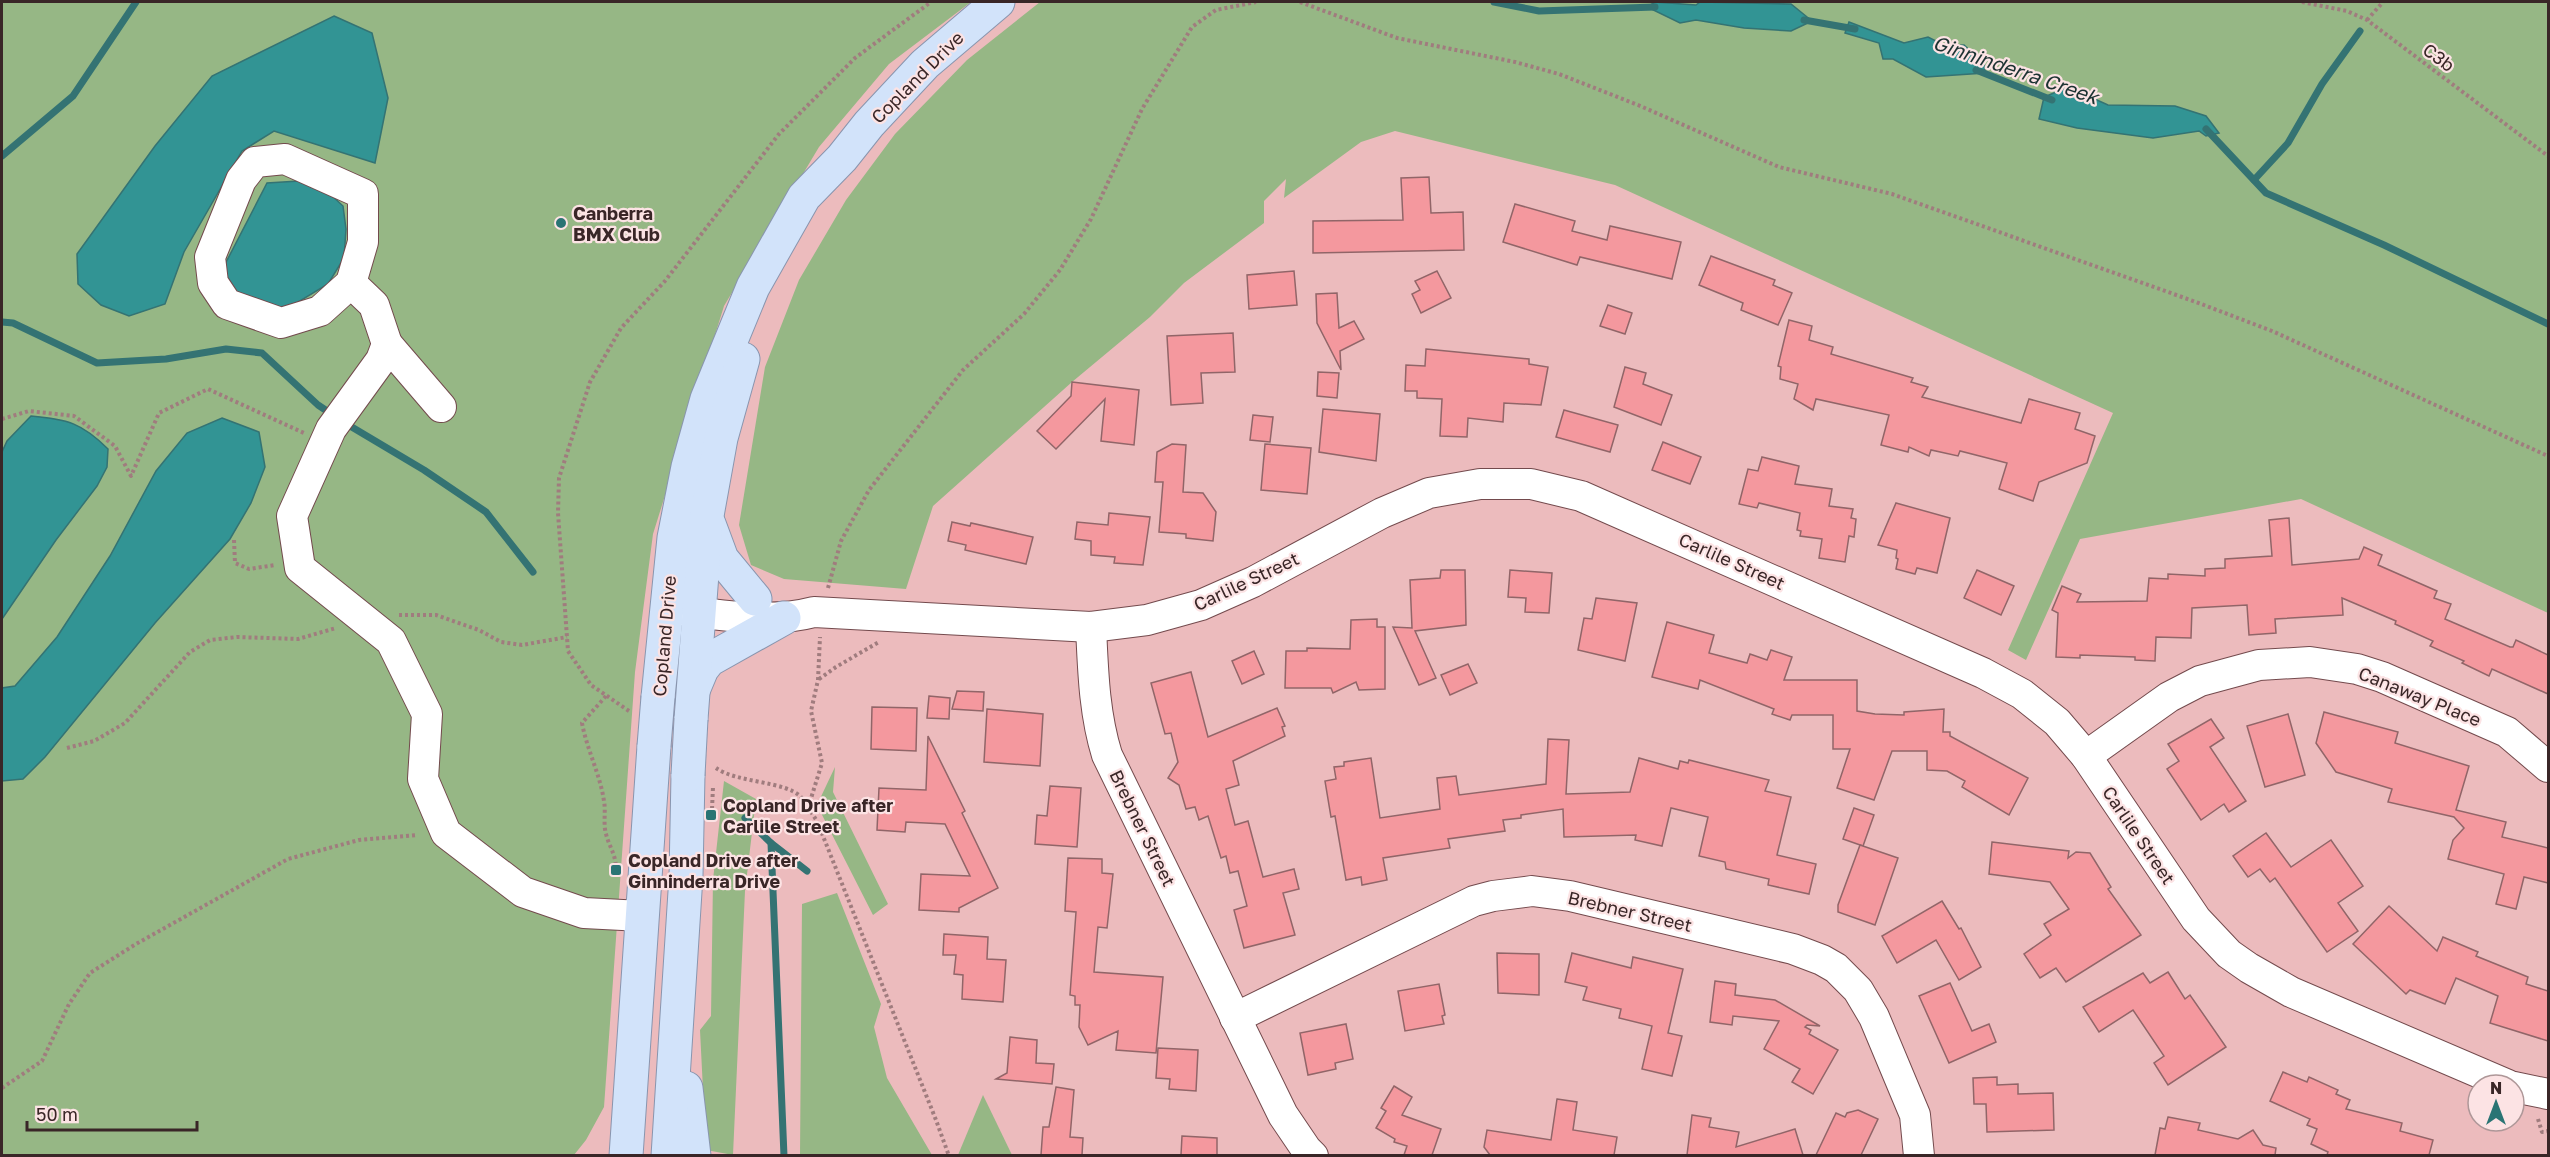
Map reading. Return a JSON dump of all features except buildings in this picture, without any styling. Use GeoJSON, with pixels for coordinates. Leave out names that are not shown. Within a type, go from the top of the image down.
{"type":"FeatureCollection","features":[{"type":"Feature","properties":{"kind":"main road","name":"Copland Drive"},"geometry":{"type":"LineString","coordinates":[[626,1155],[654,746],[674,538],[688,467],[707,399],[753,287],[842,158],[869,124],[925,64],[998,2]]}},
{"type":"Feature","properties":{"kind":"main road","name":"Copland Drive"},"geometry":{"type":"LineString","coordinates":[[668,1155],[686,876],[688,775],[707,517],[721,438],[742,360],[812,202]]}},
{"type":"Feature","properties":{"kind":"main road"},"geometry":{"type":"LineString","coordinates":[[707,517],[722,559],[755,599]]}},
{"type":"Feature","properties":{"kind":"main road"},"geometry":{"type":"LineString","coordinates":[[693,704],[702,669],[709,660],[811,622]]}},
{"type":"Feature","properties":{"kind":"main road"},"geometry":{"type":"LineString","coordinates":[[676,1024],[694,1155]]}},
{"type":"Feature","properties":{"kind":"main road"},"geometry":{"type":"LineString","coordinates":[[603,1155],[618,1129],[630,1099]]}},
{"type":"Feature","properties":{"kind":"street"},"geometry":{"type":"LineString","coordinates":[[285,159],[363,194],[363,242],[351,283],[320,311],[281,323],[227,304],[213,283],[210,257],[242,180],[255,162],[285,159]]}},
{"type":"Feature","properties":{"kind":"street"},"geometry":{"type":"LineString","coordinates":[[351,283],[374,305],[387,344],[441,407]]}},
{"type":"Feature","properties":{"kind":"street"},"geometry":{"type":"LineString","coordinates":[[387,344],[381,360],[327,436],[292,516],[300,568],[391,641],[427,714],[423,779],[446,833],[522,892],[584,913],[642,916]]}},
{"type":"Feature","properties":{"kind":"street","name":"Carlile Street"},"geometry":{"type":"LineString","coordinates":[[667,608],[700,606],[811,622],[1091,627],[1147,620],[1201,605],[1252,582],[1382,513],[1430,493],[1480,483],[1531,484],[1581,496],[1983,673],[2022,694],[2057,722],[2086,756],[2196,919],[2229,954],[2291,992],[2480,1073]]}},
{"type":"Feature","properties":{"kind":"street","name":"Carlile Street"},"geometry":{"type":"LineString","coordinates":[[700,606],[713,597],[788,602],[811,622]]}},
{"type":"Feature","properties":{"kind":"street","name":"Brebner Street"},"geometry":{"type":"LineString","coordinates":[[1091,627],[1093,682],[1100,731],[1107,755],[1283,1115],[1312,1155]]}},
{"type":"Feature","properties":{"kind":"street","name":"Canaway Place"},"geometry":{"type":"LineString","coordinates":[[2086,756],[2169,697],[2200,681],[2259,665],[2310,662],[2357,669],[2403,686],[2507,732],[2548,767]]}},
{"type":"Feature","properties":{"kind":"street","name":"Brebner Street"},"geometry":{"type":"LineString","coordinates":[[1235,1017],[1474,901],[1532,891],[1570,896],[1793,949],[1836,968],[1858,990],[1874,1017],[1916,1115],[1919,1155]]}},
{"type":"Feature","properties":{"kind":"street"},"geometry":{"type":"LineString","coordinates":[[2526,1089],[2548,1094]]}},
{"type":"Feature","properties":{"kind":"path"},"geometry":{"type":"LineString","coordinates":[[808,809],[822,763],[811,711],[818,680],[811,622],[841,541],[869,489],[963,370],[1024,314],[1060,270],[1091,219],[1142,109],[1192,27],[1216,10],[1256,2]]}},
{"type":"Feature","properties":{"kind":"path"},"geometry":{"type":"LineString","coordinates":[[1300,2],[1397,38],[1515,62],[1559,74],[1638,105],[1779,167],[1911,200],[2103,271],[2196,302],[2272,331],[2548,456]]}},
{"type":"Feature","properties":{"kind":"path","name":"C3b"},"geometry":{"type":"LineString","coordinates":[[2302,2],[2347,11],[2367,20],[2548,156]]}},
{"type":"Feature","properties":{"kind":"path"},"geometry":{"type":"LineString","coordinates":[[2367,20],[2383,2]]}},
{"type":"Feature","properties":{"kind":"path"},"geometry":{"type":"LineString","coordinates":[[2,419],[29,411],[74,416],[115,446],[130,476],[159,413],[208,388],[327,436]]}},
{"type":"Feature","properties":{"kind":"path"},"geometry":{"type":"LineString","coordinates":[[234,540],[235,563],[249,569],[277,565],[300,568]]}},
{"type":"Feature","properties":{"kind":"path"},"geometry":{"type":"LineString","coordinates":[[67,747],[94,741],[125,723],[190,652],[210,640],[237,637],[298,639],[365,620],[402,615],[436,615],[479,630],[501,642],[522,645],[567,637]]}},
{"type":"Feature","properties":{"kind":"path"},"geometry":{"type":"LineString","coordinates":[[818,680],[886,637]]}},
{"type":"Feature","properties":{"kind":"path"},"geometry":{"type":"LineString","coordinates":[[606,696],[582,723],[605,803],[606,833],[616,855],[616,870]]}},
{"type":"Feature","properties":{"kind":"path"},"geometry":{"type":"LineString","coordinates":[[2,1088],[42,1061],[69,1004],[90,973],[136,944],[288,859],[358,840],[446,833]]}},
{"type":"Feature","properties":{"kind":"green space"},"geometry":{"type":"Polygon","coordinates":[[[2,2],[971,2],[889,64],[819,147],[724,306],[653,534],[635,672],[604,1107],[586,1140],[574,1155],[2,1155],[2,2]]]}},
{"type":"Feature","properties":{"kind":"green space"},"geometry":{"type":"Polygon","coordinates":[[[1040,2],[2548,2],[2548,613],[2301,499],[2080,539],[2026,660],[2008,650],[2113,413],[1615,185],[1395,131],[1361,142],[1284,198],[1286,179],[1264,201],[1264,223],[1184,283],[1150,317],[1072,382],[933,506],[906,589],[784,579],[751,565],[739,525],[765,367],[799,280],[846,200],[895,134],[967,60],[1040,2]]]}},
{"type":"Feature","properties":{"kind":"green space"},"geometry":{"type":"Polygon","coordinates":[[[835,767],[833,792],[888,904],[873,915],[817,805],[835,767]]]}},
{"type":"Feature","properties":{"kind":"green space"},"geometry":{"type":"Polygon","coordinates":[[[724,781],[756,799],[745,891],[733,1155],[706,1150],[700,1030],[711,1016],[713,880],[724,781]]]}},
{"type":"Feature","properties":{"kind":"green space"},"geometry":{"type":"Polygon","coordinates":[[[837,893],[881,1004],[874,1027],[887,1078],[932,1155],[800,1155],[802,904],[837,893]]]}},
{"type":"Feature","properties":{"kind":"green space"},"geometry":{"type":"Polygon","coordinates":[[[983,1095],[1012,1155],[958,1155],[983,1095]]]}},
{"type":"Feature","properties":{"kind":"water"},"geometry":{"type":"Polygon","coordinates":[[[1655,2],[1696,5],[1700,2],[1791,4],[1812,21],[1791,31],[1744,28],[1696,20],[1680,23],[1647,7],[1655,2]]]}},
{"type":"Feature","properties":{"kind":"water"},"geometry":{"type":"Polygon","coordinates":[[[334,16],[372,33],[388,98],[375,163],[274,131],[242,151],[184,252],[165,304],[129,316],[101,305],[78,284],[77,254],[155,146],[212,76],[334,16]]]}},
{"type":"Feature","properties":{"kind":"water"},"geometry":{"type":"Polygon","coordinates":[[[1849,22],[1904,43],[1928,37],[1946,46],[1964,45],[1984,63],[1985,73],[1926,77],[1893,59],[1883,59],[1879,43],[1845,33],[1849,22]]]}},
{"type":"Feature","properties":{"kind":"water"},"geometry":{"type":"Polygon","coordinates":[[[2068,87],[2108,105],[2175,106],[2206,116],[2219,133],[2206,136],[2199,131],[2153,138],[2077,128],[2039,119],[2044,97],[2068,87]]]}},
{"type":"Feature","properties":{"kind":"water"},"geometry":{"type":"Polygon","coordinates":[[[315,180],[343,206],[346,229],[344,258],[328,284],[285,310],[239,299],[222,270],[267,183],[315,180]]]}},
{"type":"Feature","properties":{"kind":"water"},"geometry":{"type":"Polygon","coordinates":[[[31,416],[64,421],[90,433],[108,449],[107,467],[97,486],[56,540],[2,619],[2,452],[7,441],[31,416]]]}},
{"type":"Feature","properties":{"kind":"water"},"geometry":{"type":"Polygon","coordinates":[[[222,418],[259,432],[265,467],[251,503],[230,539],[155,623],[45,757],[23,779],[2,781],[2,688],[15,686],[57,637],[110,556],[156,471],[187,433],[222,418]]]}},
{"type":"Feature","properties":{"kind":"waterway","name":"Ginninderra Creek"},"geometry":{"type":"LineString","coordinates":[[2,156],[73,96],[136,2]]}},
{"type":"Feature","properties":{"kind":"waterway","name":"Ginninderra Creek"},"geometry":{"type":"LineString","coordinates":[[1494,2],[1539,11],[1655,7]]}},
{"type":"Feature","properties":{"kind":"waterway","name":"Ginninderra Creek"},"geometry":{"type":"LineString","coordinates":[[1804,20],[1855,29]]}},
{"type":"Feature","properties":{"kind":"waterway"},"geometry":{"type":"LineString","coordinates":[[2254,180],[2288,143],[2322,84],[2360,31]]}},
{"type":"Feature","properties":{"kind":"waterway","name":"Ginninderra Creek"},"geometry":{"type":"LineString","coordinates":[[1976,70],[2052,100]]}},
{"type":"Feature","properties":{"kind":"waterway","name":"Ginninderra Creek"},"geometry":{"type":"LineString","coordinates":[[2206,129],[2266,193],[2384,245],[2548,324]]}},
{"type":"Feature","properties":{"kind":"waterway"},"geometry":{"type":"LineString","coordinates":[[2,322],[13,323],[97,363],[166,359],[226,349],[262,353],[318,405],[333,415]]}},
{"type":"Feature","properties":{"kind":"waterway"},"geometry":{"type":"LineString","coordinates":[[345,423],[424,470],[486,512],[533,572]]}},
{"type":"Feature","properties":{"kind":"waterway"},"geometry":{"type":"LineString","coordinates":[[745,818],[771,843],[784,1156]]}},
{"type":"Feature","properties":{"kind":"waterway"},"geometry":{"type":"LineString","coordinates":[[771,843],[807,871]]}},
{"type":"Feature","properties":{"kind":"place","name":"Canberra BMX Club"},"geometry":{"type":"Point","coordinates":[561,223]}},
{"type":"Feature","properties":{"kind":"place","name":"Copland Drive after Carlile Street"},"geometry":{"type":"Point","coordinates":[711,815]}},
{"type":"Feature","properties":{"kind":"place","name":"Copland Drive after Ginninderra Drive"},"geometry":{"type":"Point","coordinates":[616,870]}}]}
